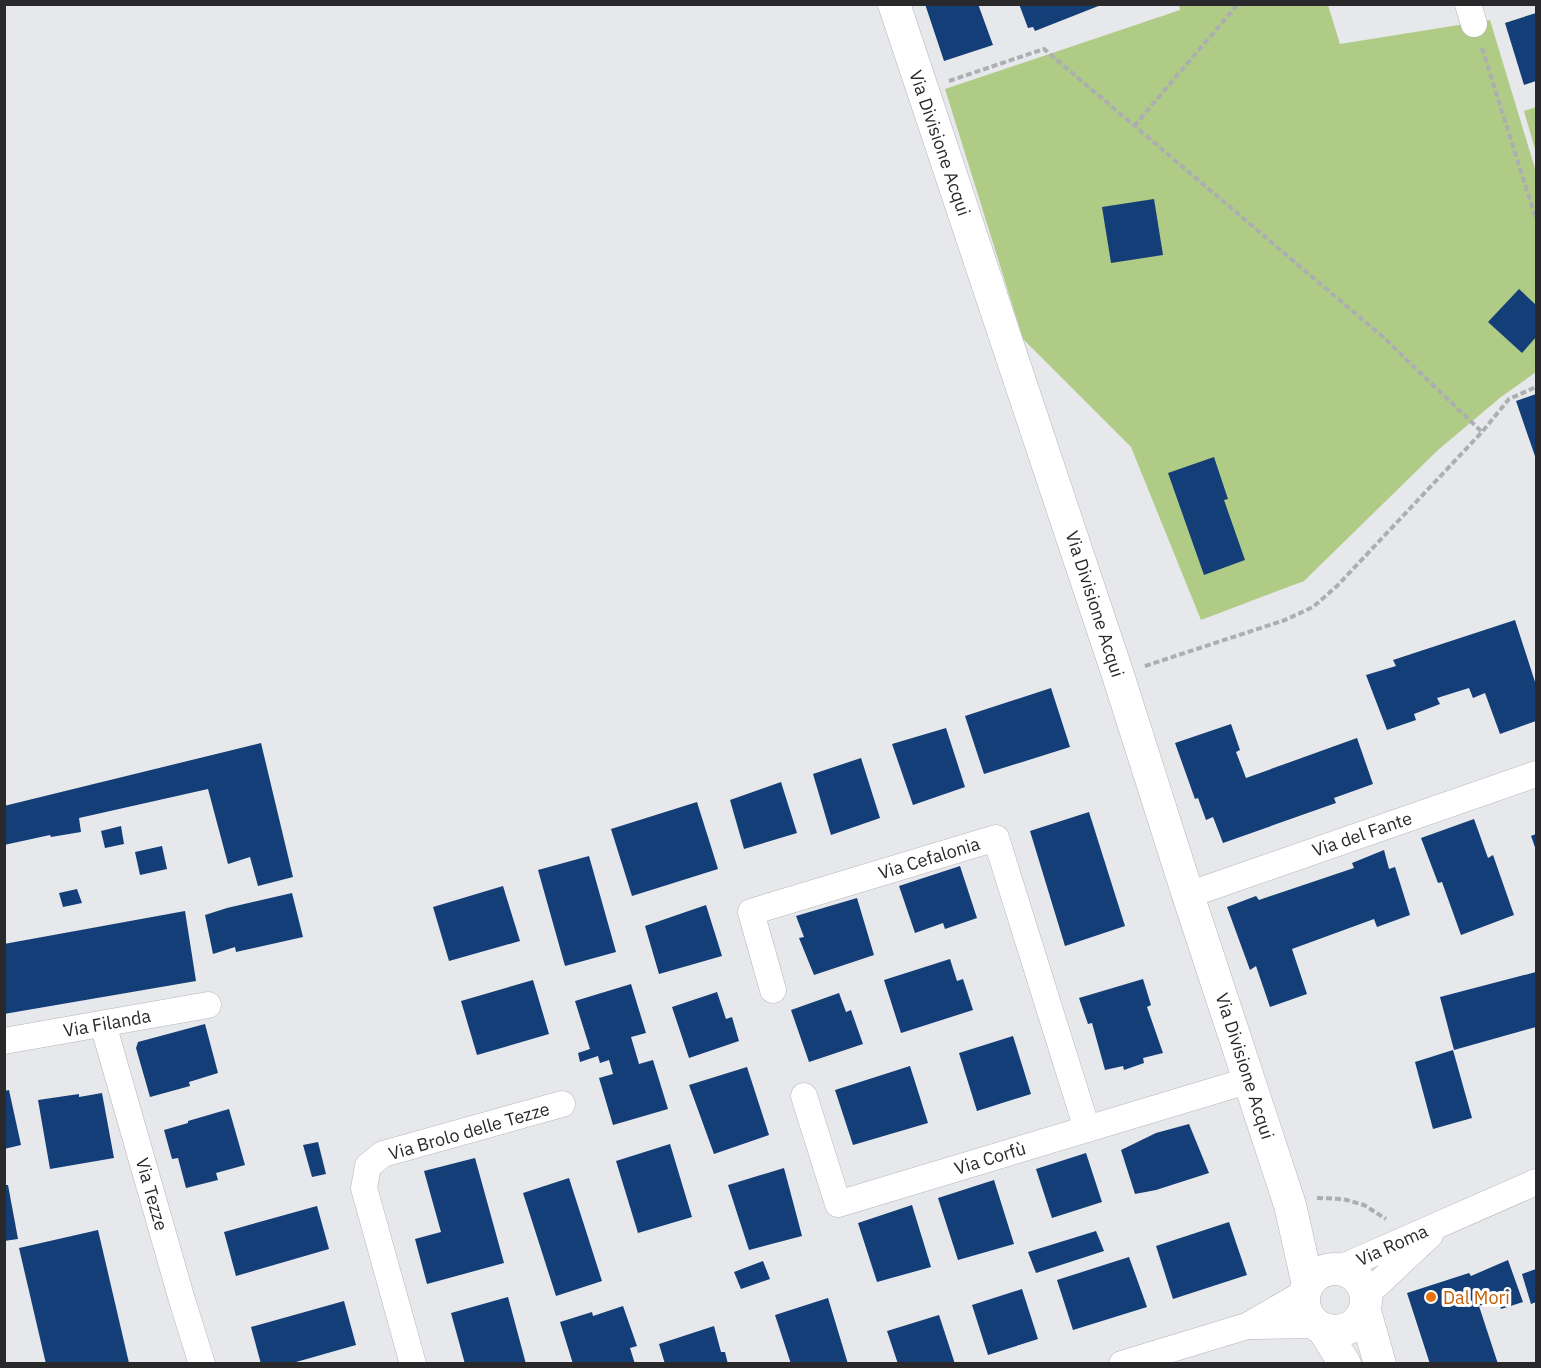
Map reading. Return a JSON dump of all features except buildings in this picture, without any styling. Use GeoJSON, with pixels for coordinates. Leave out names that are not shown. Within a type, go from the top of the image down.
{"type":"FeatureCollection","features":[{"type":"Feature","properties":{"kind":"street","name":"Via Divisione Acqui"},"geometry":{"type":"LineString","coordinates":[[894,4],[1118,675],[1250,1080],[1300,1202],[1336,1269]]}},
{"type":"Feature","properties":{"kind":"street","name":"Via del Fante"},"geometry":{"type":"LineString","coordinates":[[1188,895],[1536,774]]}},
{"type":"Feature","properties":{"kind":"street","name":"Via Cefalonia"},"geometry":{"type":"LineString","coordinates":[[773,990],[751,912],[996,838],[1087,1129]]}},
{"type":"Feature","properties":{"kind":"street","name":"Via Filanda"},"geometry":{"type":"LineString","coordinates":[[4,1041],[208,1005]]}},
{"type":"Feature","properties":{"kind":"street","name":"Via Tezze"},"geometry":{"type":"LineString","coordinates":[[104,1024],[202,1364]]}},
{"type":"Feature","properties":{"kind":"street","name":"Via Corfù"},"geometry":{"type":"LineString","coordinates":[[804,1096],[838,1204],[1250,1080]]}},
{"type":"Feature","properties":{"kind":"street","name":"Via Brolo delle Tezze"},"geometry":{"type":"LineString","coordinates":[[413,1364],[364,1188],[368,1166],[383,1154],[562,1104]]}},
{"type":"Feature","properties":{"kind":"street","name":"Via Roma"},"geometry":{"type":"LineString","coordinates":[[1336,1269],[1536,1182]]}},
{"type":"Feature","properties":{"kind":"street","name":"Via Divisione Acqui"},"geometry":{"type":"LineString","coordinates":[[1300,1202],[1306,1289]]}},
{"type":"Feature","properties":{"kind":"street","name":"Via Roma"},"geometry":{"type":"LineString","coordinates":[[1365,1303],[1446,1220]]}},
{"type":"Feature","properties":{"kind":"street"},"geometry":{"type":"LineString","coordinates":[[1122,1364],[1247,1326],[1306,1289],[1314,1277],[1324,1271],[1336,1269],[1347,1271],[1363,1285],[1365,1303],[1380,1364]]}},
{"type":"Feature","properties":{"kind":"street"},"geometry":{"type":"LineString","coordinates":[[1306,1289],[1306,1311],[1345,1364]]}},
{"type":"Feature","properties":{"kind":"street"},"geometry":{"type":"LineString","coordinates":[[1247,1326],[1319,1327],[1335,1331],[1347,1329],[1358,1322],[1365,1303]]}},
{"type":"Feature","properties":{"kind":"path"},"geometry":{"type":"LineString","coordinates":[[1134,126],[1238,4]]}},
{"type":"Feature","properties":{"kind":"path"},"geometry":{"type":"LineString","coordinates":[[1471,14],[1536,219]]}},
{"type":"Feature","properties":{"kind":"path"},"geometry":{"type":"LineString","coordinates":[[922,90],[1044,49],[1383,337],[1482,432]]}},
{"type":"Feature","properties":{"kind":"path"},"geometry":{"type":"LineString","coordinates":[[1118,675],[1285,620],[1312,606],[1336,586],[1482,432],[1509,399],[1536,387]]}},
{"type":"Feature","properties":{"kind":"path"},"geometry":{"type":"LineString","coordinates":[[1300,1202],[1331,1197],[1364,1205],[1379,1216],[1394,1222],[1384,1226]]}},
{"type":"Feature","properties":{"kind":"green space"},"geometry":{"type":"Polygon","coordinates":[[[1179,5],[1328,5],[1340,44],[1490,20],[1536,172],[1536,372],[1501,397],[1438,450],[1304,581],[1201,620],[1131,447],[1023,339],[945,89],[1180,10],[1179,5]]]}},
{"type":"Feature","properties":{"kind":"green space"},"geometry":{"type":"Polygon","coordinates":[[[1536,107],[1536,153],[1524,111],[1536,107]]]}},
{"type":"Feature","properties":{"kind":"place","name":"Dal Mori"},"geometry":{"type":"Point","coordinates":[1431,1297]}}]}
